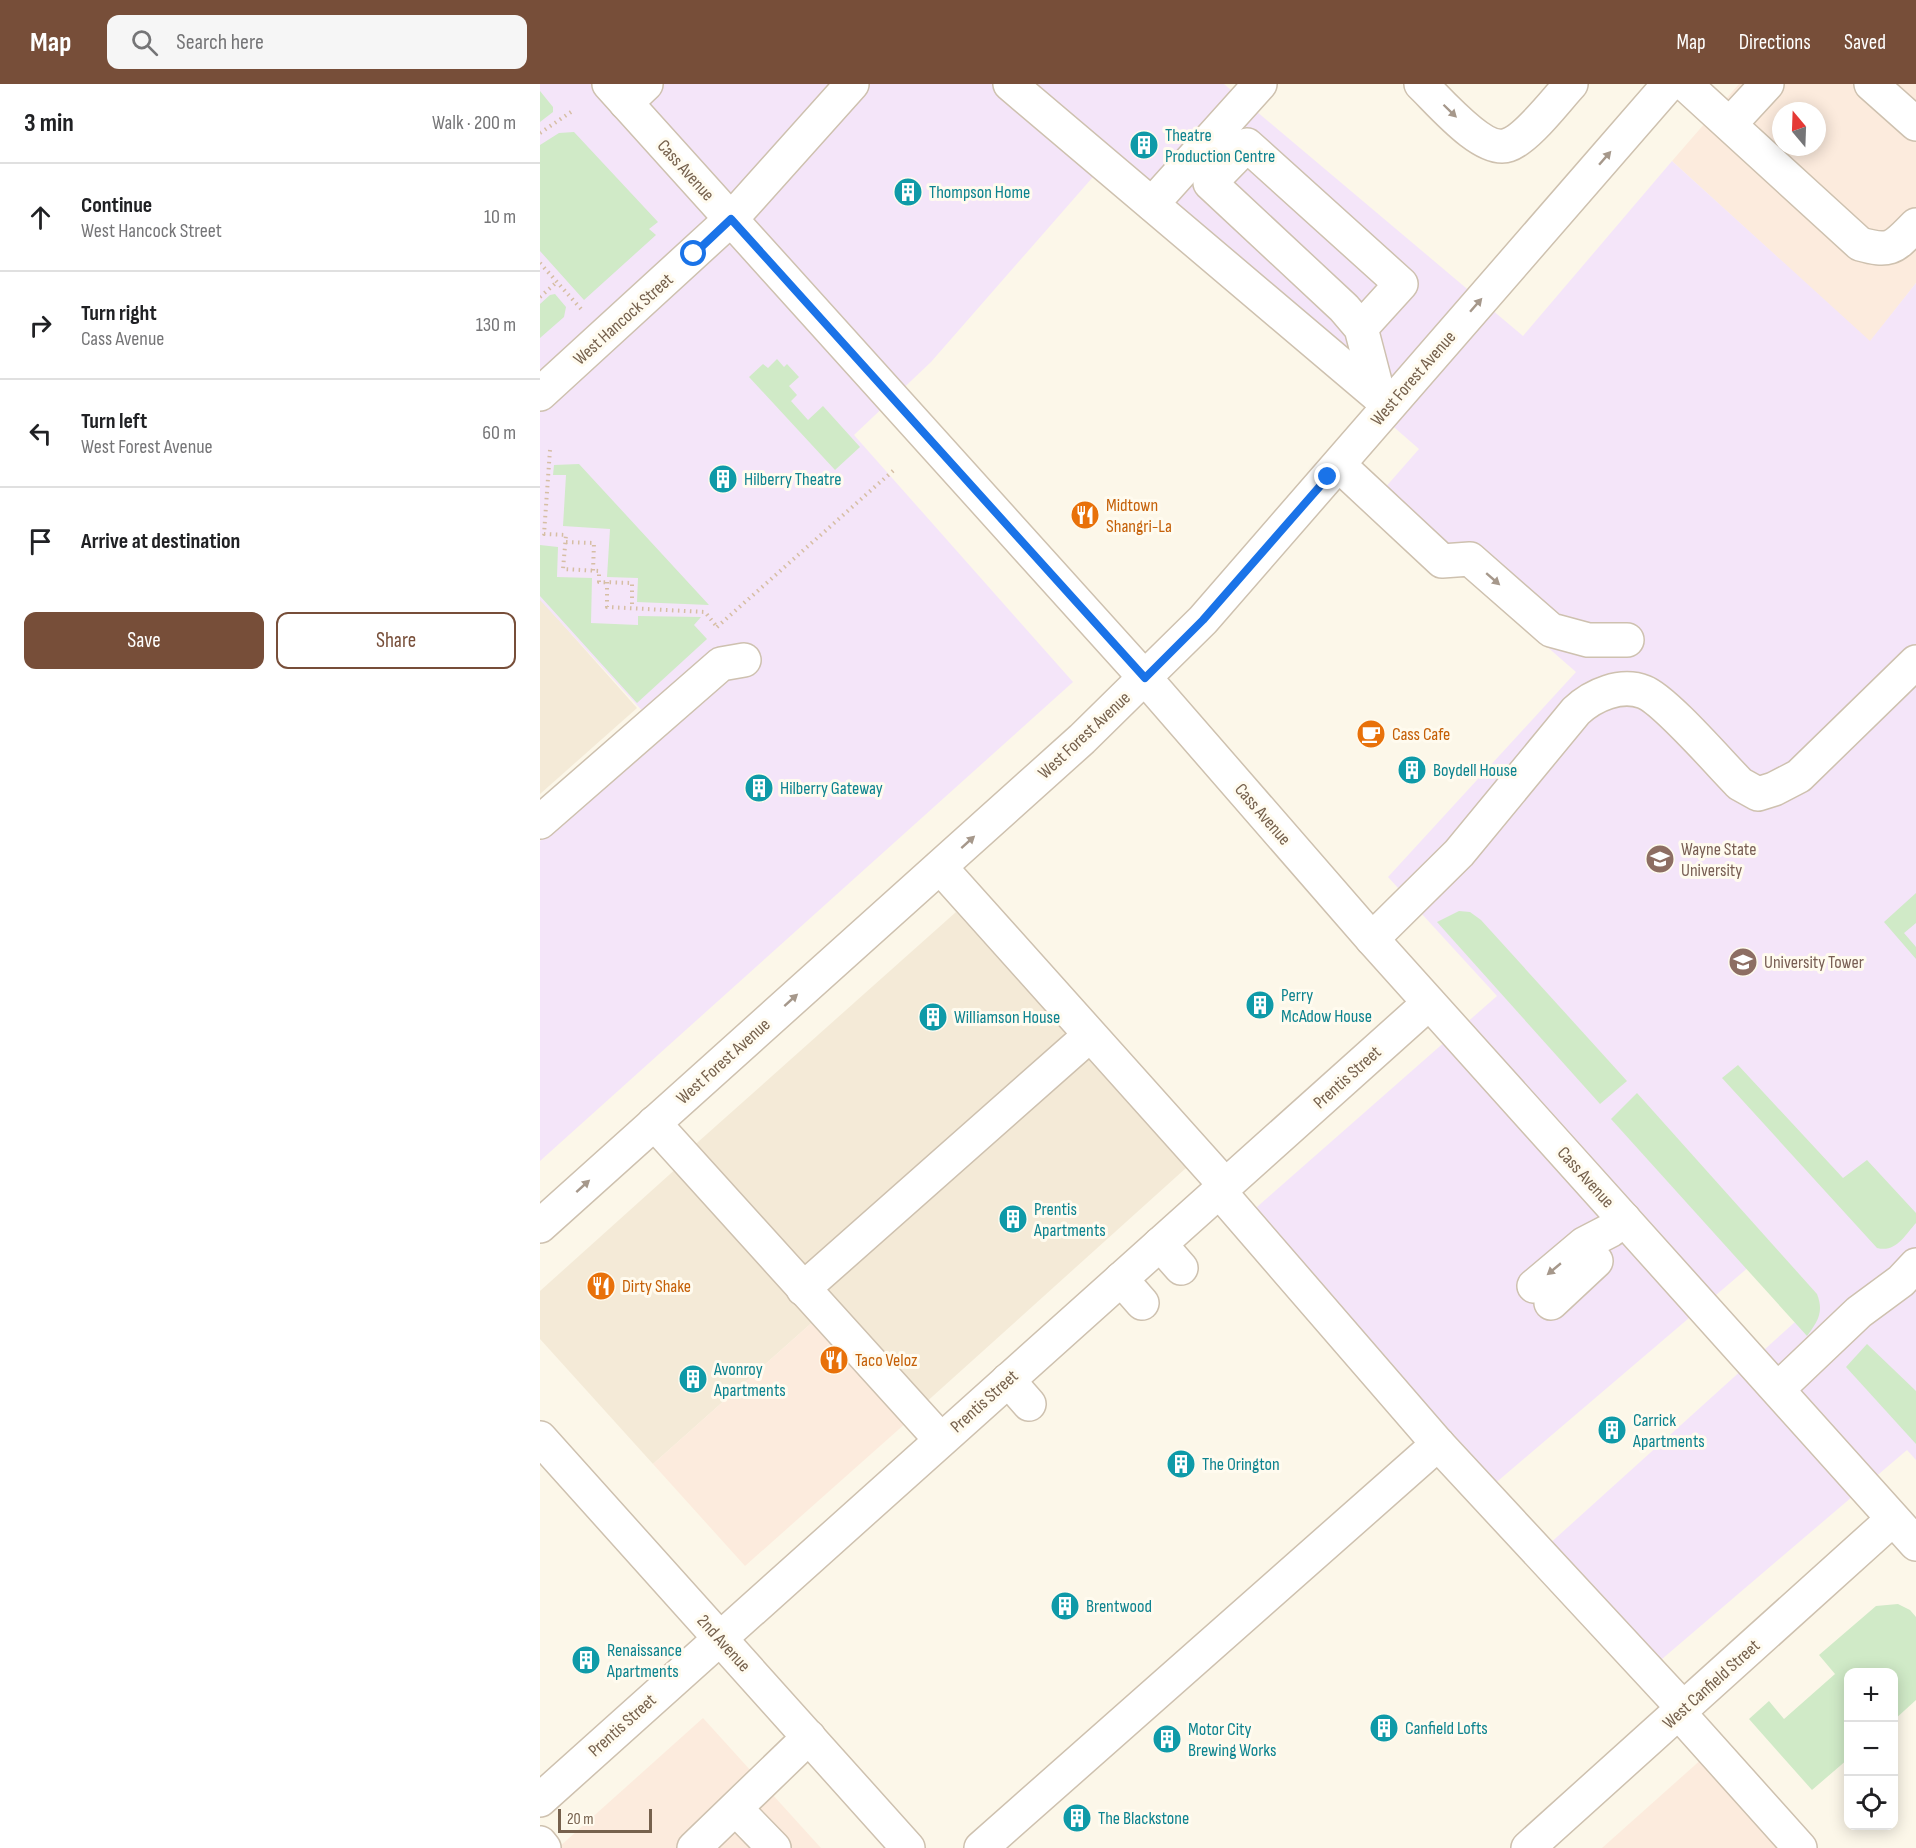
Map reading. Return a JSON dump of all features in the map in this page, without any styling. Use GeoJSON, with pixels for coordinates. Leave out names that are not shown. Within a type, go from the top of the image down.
{"type":"FeatureCollection","features":[{"type":"Feature","properties":{"kind":"street","name":"West Hancock Street"},"geometry":{"type":"LineString","coordinates":[[540,394],[731,219],[852,84]]}},
{"type":"Feature","properties":{"kind":"street"},"geometry":{"type":"LineString","coordinates":[[1010,84],[1384,401]]}},
{"type":"Feature","properties":{"kind":"street"},"geometry":{"type":"LineString","coordinates":[[1152,204],[1260,84]]}},
{"type":"Feature","properties":{"kind":"street"},"geometry":{"type":"LineString","coordinates":[[1421,84],[1478,138],[1492,146],[1508,146],[1519,139],[1570,84]]}},
{"type":"Feature","properties":{"kind":"street"},"geometry":{"type":"LineString","coordinates":[[1730,124],[1767,84]]}},
{"type":"Feature","properties":{"kind":"street"},"geometry":{"type":"LineString","coordinates":[[1871,84],[1916,124]]}},
{"type":"Feature","properties":{"kind":"street"},"geometry":{"type":"LineString","coordinates":[[1663,88],[1730,124],[1860,244],[1886,250],[1895,246],[1916,225]]}},
{"type":"Feature","properties":{"kind":"street","name":"West Forest Avenue"},"geometry":{"type":"LineString","coordinates":[[540,1226],[940,867],[1145,678],[1203,620],[1339,465],[1384,401],[1663,88]]}},
{"type":"Feature","properties":{"kind":"street","name":"Cass Avenue"},"geometry":{"type":"LineString","coordinates":[[627,90],[731,219],[1145,678],[1429,1003],[1617,1224],[1778,1389],[1916,1544]]}},
{"type":"Feature","properties":{"kind":"street"},"geometry":{"type":"LineString","coordinates":[[1361,328],[1401,284],[1247,145],[1210,183],[1344,308],[1361,328],[1384,401]]}},
{"type":"Feature","properties":{"kind":"street"},"geometry":{"type":"LineString","coordinates":[[1339,465],[1442,561],[1470,559],[1551,630],[1588,640],[1627,640]]}},
{"type":"Feature","properties":{"kind":"street"},"geometry":{"type":"LineString","coordinates":[[540,822],[721,664],[744,660]]}},
{"type":"Feature","properties":{"kind":"street"},"geometry":{"type":"LineString","coordinates":[[1372,939],[1459,853],[1576,711],[1595,697],[1613,690],[1632,689],[1655,697],[1740,784],[1758,794],[1774,789],[1799,776],[1916,662]]}},
{"type":"Feature","properties":{"kind":"street"},"geometry":{"type":"LineString","coordinates":[[940,867],[1222,1188],[1438,1444],[1681,1712],[1800,1848]]}},
{"type":"Feature","properties":{"kind":"street","name":"Prentis Street"},"geometry":{"type":"LineString","coordinates":[[540,1800],[1121,1279],[1170,1256],[1222,1188],[1429,1003]]}},
{"type":"Feature","properties":{"kind":"street"},"geometry":{"type":"LineString","coordinates":[[803,1288],[1089,1036]]}},
{"type":"Feature","properties":{"kind":"street"},"geometry":{"type":"LineString","coordinates":[[654,1123],[941,1440]]}},
{"type":"Feature","properties":{"kind":"street"},"geometry":{"type":"LineString","coordinates":[[1542,1295],[1584,1244],[1617,1224]]}},
{"type":"Feature","properties":{"kind":"street"},"geometry":{"type":"LineString","coordinates":[[1778,1389],[1859,1312],[1901,1281],[1916,1265]]}},
{"type":"Feature","properties":{"kind":"street"},"geometry":{"type":"LineString","coordinates":[[1121,1279],[1142,1303]]}},
{"type":"Feature","properties":{"kind":"street"},"geometry":{"type":"LineString","coordinates":[[1008,1380],[1029,1404]]}},
{"type":"Feature","properties":{"kind":"street","name":"2nd Avenue"},"geometry":{"type":"LineString","coordinates":[[540,1438],[908,1848]]}},
{"type":"Feature","properties":{"kind":"street"},"geometry":{"type":"LineString","coordinates":[[981,1848],[1438,1444]]}},
{"type":"Feature","properties":{"kind":"street","name":"West Canfield Street"},"geometry":{"type":"LineString","coordinates":[[1528,1848],[1893,1519]]}},
{"type":"Feature","properties":{"kind":"street"},"geometry":{"type":"LineString","coordinates":[[694,1848],[809,1737]]}},
{"type":"Feature","properties":{"kind":"street"},"geometry":{"type":"LineString","coordinates":[[736,1809],[774,1848]]}},
{"type":"Feature","properties":{"kind":"street"},"geometry":{"type":"LineString","coordinates":[[540,1844],[544,1848]]}},
{"type":"Feature","properties":{"kind":"path"},"geometry":{"type":"LineString","coordinates":[[540,133],[571,112]]}},
{"type":"Feature","properties":{"kind":"path"},"geometry":{"type":"LineString","coordinates":[[540,263],[582,310]]}},
{"type":"Feature","properties":{"kind":"path"},"geometry":{"type":"LineString","coordinates":[[540,297],[557,282]]}},
{"type":"Feature","properties":{"kind":"path"},"geometry":{"type":"LineString","coordinates":[[550,450],[542,523],[544,534],[566,535],[563,569],[599,571],[599,582],[632,583],[632,608]]}},
{"type":"Feature","properties":{"kind":"path"},"geometry":{"type":"LineString","coordinates":[[717,627],[895,469]]}},
{"type":"Feature","properties":{"kind":"path"},"geometry":{"type":"LineString","coordinates":[[565,542],[594,543],[593,571]]}},
{"type":"Feature","properties":{"kind":"path"},"geometry":{"type":"LineString","coordinates":[[607,582],[607,607],[705,612],[744,660]]}},
{"type":"Feature","properties":{"kind":"shaded area","name":"Wayne State University"},"geometry":{"type":"Polygon","coordinates":[[[540,84],[1224,84],[1523,336],[1672,161],[1870,341],[1916,283],[1916,1460],[1907,1450],[1655,1665],[1547,1546],[1795,1322],[1750,1266],[1492,1486],[1249,1214],[1497,996],[1388,877],[1576,672],[1376,498],[1419,449],[1099,170],[931,362],[854,435],[1073,682],[540,1161],[540,841],[660,730],[540,600],[540,84]]]}},
{"type":"Feature","properties":{"kind":"shaded area"},"geometry":{"type":"Polygon","coordinates":[[[1739,84],[1916,84],[1916,283],[1870,342],[1672,161],[1739,84]]]}},
{"type":"Feature","properties":{"kind":"shaded area"},"geometry":{"type":"Polygon","coordinates":[[[540,599],[637,708],[540,794],[540,599]]]}},
{"type":"Feature","properties":{"kind":"shaded area"},"geometry":{"type":"Polygon","coordinates":[[[956,912],[1068,1036],[801,1275],[689,1150],[956,912]]]}},
{"type":"Feature","properties":{"kind":"shaded area"},"geometry":{"type":"Polygon","coordinates":[[[1082,1052],[1186,1168],[923,1405],[817,1286],[1082,1052]]]}},
{"type":"Feature","properties":{"kind":"shaded area"},"geometry":{"type":"Polygon","coordinates":[[[679,1166],[816,1319],[653,1464],[540,1339],[540,1291],[679,1166]]]}},
{"type":"Feature","properties":{"kind":"shaded area"},"geometry":{"type":"Polygon","coordinates":[[[816,1319],[907,1422],[745,1566],[653,1464],[816,1319]]]}},
{"type":"Feature","properties":{"kind":"shaded area"},"geometry":{"type":"Polygon","coordinates":[[[703,1718],[821,1848],[558,1848],[703,1718]]]}},
{"type":"Feature","properties":{"kind":"shaded area"},"geometry":{"type":"Polygon","coordinates":[[[1704,1757],[1787,1848],[1602,1848],[1704,1757]]]}},
{"type":"Feature","properties":{"kind":"green space"},"geometry":{"type":"Polygon","coordinates":[[[540,91],[553,107],[553,112],[540,122],[540,91]]]}},
{"type":"Feature","properties":{"kind":"green space"},"geometry":{"type":"Polygon","coordinates":[[[574,132],[658,222],[649,229],[656,235],[584,300],[540,251],[540,145],[559,133],[574,132]]]}},
{"type":"Feature","properties":{"kind":"green space"},"geometry":{"type":"Polygon","coordinates":[[[555,294],[566,307],[564,317],[540,338],[540,304],[550,295],[555,294]]]}},
{"type":"Feature","properties":{"kind":"green space"},"geometry":{"type":"Polygon","coordinates":[[[777,359],[784,367],[787,364],[799,377],[789,386],[797,395],[791,401],[808,420],[823,406],[860,447],[835,470],[749,377],[763,364],[768,368],[777,359]]]}},
{"type":"Feature","properties":{"kind":"green space"},"geometry":{"type":"Polygon","coordinates":[[[579,464],[709,605],[637,602],[638,578],[607,577],[610,529],[563,526],[566,475],[553,475],[554,465],[579,464]]]}},
{"type":"Feature","properties":{"kind":"green space"},"geometry":{"type":"Polygon","coordinates":[[[540,545],[558,547],[557,577],[592,578],[591,623],[638,625],[638,616],[701,617],[694,625],[707,639],[637,703],[540,596],[540,545]]]}},
{"type":"Feature","properties":{"kind":"green space"},"geometry":{"type":"Polygon","coordinates":[[[1916,893],[1916,923],[1904,933],[1916,947],[1916,959],[1884,922],[1916,893]]]}},
{"type":"Feature","properties":{"kind":"green space"},"geometry":{"type":"Polygon","coordinates":[[[1459,911],[1470,912],[1481,920],[1627,1081],[1600,1104],[1437,922],[1459,911]]]}},
{"type":"Feature","properties":{"kind":"green space"},"geometry":{"type":"Polygon","coordinates":[[[1738,1065],[1843,1178],[1867,1160],[1916,1213],[1916,1223],[1900,1242],[1890,1248],[1877,1248],[1722,1078],[1738,1065]]]}},
{"type":"Feature","properties":{"kind":"green space"},"geometry":{"type":"Polygon","coordinates":[[[1637,1093],[1817,1294],[1820,1306],[1819,1316],[1807,1336],[1611,1119],[1637,1093]]]}},
{"type":"Feature","properties":{"kind":"green space"},"geometry":{"type":"Polygon","coordinates":[[[1867,1344],[1916,1391],[1916,1444],[1846,1367],[1867,1344]]]}},
{"type":"Feature","properties":{"kind":"green space"},"geometry":{"type":"Polygon","coordinates":[[[1898,1604],[1910,1610],[1916,1617],[1916,1700],[1898,1716],[1898,1668],[1844,1668],[1844,1762],[1812,1790],[1749,1719],[1769,1701],[1784,1719],[1835,1674],[1819,1655],[1876,1606],[1898,1604]]]}},
{"type":"Feature","properties":{"kind":"place","name":"Theatre Production Centre"},"geometry":{"type":"Point","coordinates":[1144,145]}},
{"type":"Feature","properties":{"kind":"place","name":"Thompson Home"},"geometry":{"type":"Point","coordinates":[908,192]}},
{"type":"Feature","properties":{"kind":"place","name":"Hilberry Theatre"},"geometry":{"type":"Point","coordinates":[723,479]}},
{"type":"Feature","properties":{"kind":"place","name":"Midtown Shangri-La"},"geometry":{"type":"Point","coordinates":[1085,515]}},
{"type":"Feature","properties":{"kind":"place","name":"Cass Cafe"},"geometry":{"type":"Point","coordinates":[1371,734]}},
{"type":"Feature","properties":{"kind":"place","name":"Boydell House"},"geometry":{"type":"Point","coordinates":[1412,770]}},
{"type":"Feature","properties":{"kind":"place","name":"Hilberry Gateway"},"geometry":{"type":"Point","coordinates":[759,788]}},
{"type":"Feature","properties":{"kind":"place","name":"Wayne State University"},"geometry":{"type":"Point","coordinates":[1660,859]}},
{"type":"Feature","properties":{"kind":"place","name":"University Tower"},"geometry":{"type":"Point","coordinates":[1743,962]}},
{"type":"Feature","properties":{"kind":"place","name":"Perry McAdow House"},"geometry":{"type":"Point","coordinates":[1260,1005]}},
{"type":"Feature","properties":{"kind":"place","name":"Williamson House"},"geometry":{"type":"Point","coordinates":[933,1017]}},
{"type":"Feature","properties":{"kind":"place","name":"Prentis Apartments"},"geometry":{"type":"Point","coordinates":[1013,1219]}},
{"type":"Feature","properties":{"kind":"place","name":"Dirty Shake"},"geometry":{"type":"Point","coordinates":[601,1286]}},
{"type":"Feature","properties":{"kind":"place","name":"Taco Veloz"},"geometry":{"type":"Point","coordinates":[834,1360]}},
{"type":"Feature","properties":{"kind":"place","name":"Avonroy Apartments"},"geometry":{"type":"Point","coordinates":[693,1379]}},
{"type":"Feature","properties":{"kind":"place","name":"Carrick Apartments"},"geometry":{"type":"Point","coordinates":[1612,1430]}},
{"type":"Feature","properties":{"kind":"place","name":"The Orington"},"geometry":{"type":"Point","coordinates":[1181,1464]}},
{"type":"Feature","properties":{"kind":"place","name":"Brentwood"},"geometry":{"type":"Point","coordinates":[1065,1606]}},
{"type":"Feature","properties":{"kind":"place","name":"Renaissance Apartments"},"geometry":{"type":"Point","coordinates":[586,1660]}},
{"type":"Feature","properties":{"kind":"place","name":"Canfield Lofts"},"geometry":{"type":"Point","coordinates":[1384,1728]}},
{"type":"Feature","properties":{"kind":"place","name":"Motor City Brewing Works"},"geometry":{"type":"Point","coordinates":[1167,1739]}},
{"type":"Feature","properties":{"kind":"place","name":"The Blackstone"},"geometry":{"type":"Point","coordinates":[1077,1818]}},
{"type":"Feature","properties":{"kind":"route"},"geometry":{"type":"LineString","coordinates":[[694,254],[731,219],[1145,678],[1203,620],[1328,477]]}}]}
